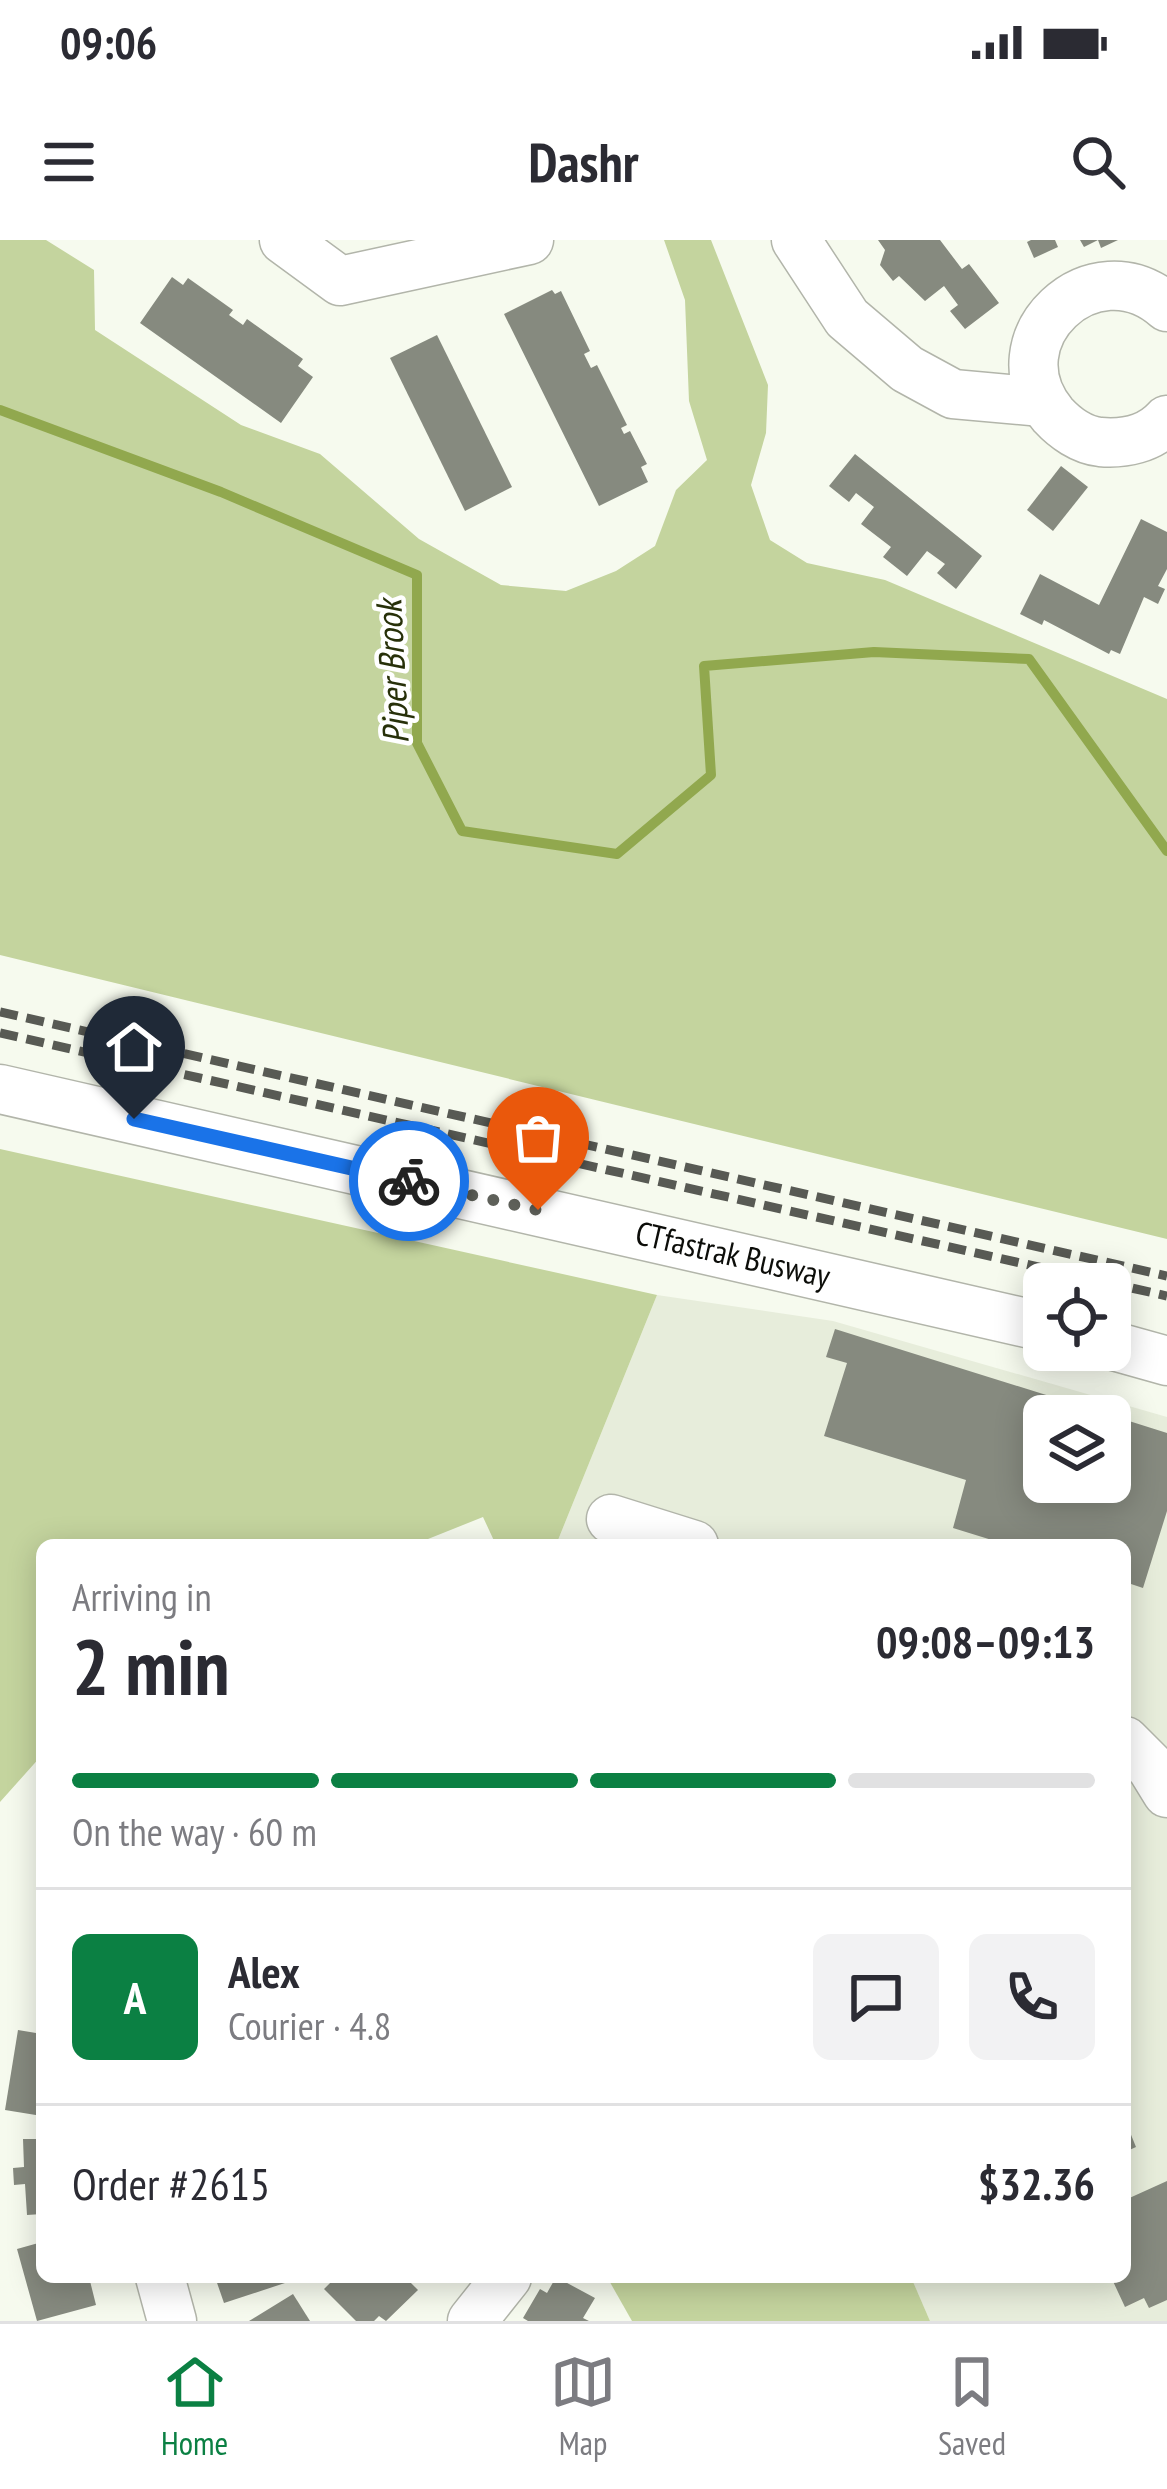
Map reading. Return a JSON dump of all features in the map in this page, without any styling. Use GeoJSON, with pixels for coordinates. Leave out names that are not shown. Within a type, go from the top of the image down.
{"type":"FeatureCollection","features":[{"type":"Feature","properties":{"kind":"street"},"geometry":{"type":"LineString","coordinates":[[284,240],[340,281],[529,240]]}},
{"type":"Feature","properties":{"kind":"street"},"geometry":{"type":"LineString","coordinates":[[796,240],[847,318],[907,369],[953,394],[1042,402]]}},
{"type":"Feature","properties":{"kind":"street"},"geometry":{"type":"LineString","coordinates":[[1167,308],[1132,287],[1095,286],[1063,302],[1040,331],[1033,366],[1042,402],[1064,428],[1095,442],[1128,442],[1159,429],[1167,420]]}},
{"type":"Feature","properties":{"kind":"street","name":"CTfastrak Busway"},"geometry":{"type":"LineString","coordinates":[[0,1089],[1023,1322]]}},
{"type":"Feature","properties":{"kind":"street"},"geometry":{"type":"LineString","coordinates":[[1131,1351],[1167,1361]]}},
{"type":"Feature","properties":{"kind":"street"},"geometry":{"type":"LineString","coordinates":[[610,1519],[675,1539]]}},
{"type":"Feature","properties":{"kind":"street"},"geometry":{"type":"LineString","coordinates":[[1131,1747],[1167,1793]]}},
{"type":"Feature","properties":{"kind":"street"},"geometry":{"type":"LineString","coordinates":[[162,2283],[172,2321]]}},
{"type":"Feature","properties":{"kind":"street"},"geometry":{"type":"LineString","coordinates":[[472,2321],[502,2283]]}},
{"type":"Feature","properties":{"kind":"shaded area"},"geometry":{"type":"Polygon","coordinates":[[[657,1295],[833,1321],[1090,1395],[1023,1395],[1023,1503],[1131,1503],[1131,1407],[1167,1417],[1167,2321],[930,2321],[914,2283],[1131,2283],[1131,1539],[558,1539],[657,1295]]]}},
{"type":"Feature","properties":{"kind":"green space"},"geometry":{"type":"Polygon","coordinates":[[[0,240],[46,240],[94,270],[95,330],[241,425],[320,454],[419,539],[501,585],[566,591],[616,571],[655,546],[676,490],[707,460],[689,401],[685,300],[664,240],[711,240],[768,385],[766,433],[751,485],[770,540],[807,563],[885,580],[1167,699],[1167,1239],[0,955],[0,240]]]}},
{"type":"Feature","properties":{"kind":"green space"},"geometry":{"type":"Polygon","coordinates":[[[0,1149],[657,1295],[558,1539],[493,1539],[483,1517],[428,1539],[36,1539],[36,1762],[0,1802],[0,1149]]]}},
{"type":"Feature","properties":{"kind":"green space"},"geometry":{"type":"Polygon","coordinates":[[[610,2283],[914,2283],[930,2321],[632,2321],[610,2283]]]}},
{"type":"Feature","properties":{"kind":"building"},"geometry":{"type":"Polygon","coordinates":[[[878,240],[940,240],[962,269],[969,264],[999,303],[965,329],[950,311],[958,305],[944,286],[925,301],[899,276],[893,281],[880,265],[885,250],[878,240]]]}},
{"type":"Feature","properties":{"kind":"building"},"geometry":{"type":"Polygon","coordinates":[[[1055,240],[1058,247],[1034,258],[1027,242],[1055,240]]]}},
{"type":"Feature","properties":{"kind":"building"},"geometry":{"type":"Polygon","coordinates":[[[172,277],[183,285],[188,278],[233,310],[229,315],[243,325],[247,319],[303,359],[298,366],[313,377],[281,423],[140,323],[172,277]]]}},
{"type":"Feature","properties":{"kind":"building"},"geometry":{"type":"Polygon","coordinates":[[[552,290],[555,294],[561,291],[590,351],[584,354],[591,368],[597,365],[627,425],[621,428],[624,434],[630,431],[647,464],[641,467],[648,482],[599,506],[504,314],[552,290]]]}},
{"type":"Feature","properties":{"kind":"building"},"geometry":{"type":"Polygon","coordinates":[[[437,335],[512,487],[465,511],[390,358],[437,335]]]}},
{"type":"Feature","properties":{"kind":"building"},"geometry":{"type":"Polygon","coordinates":[[[855,454],[982,556],[956,589],[937,573],[945,564],[927,551],[907,576],[883,557],[891,547],[861,524],[874,507],[856,493],[849,502],[829,486],[855,454]]]}},
{"type":"Feature","properties":{"kind":"building"},"geometry":{"type":"Polygon","coordinates":[[[1061,466],[1088,487],[1053,531],[1027,510],[1061,466]]]}},
{"type":"Feature","properties":{"kind":"building"},"geometry":{"type":"Polygon","coordinates":[[[1141,519],[1167,532],[1167,569],[1158,586],[1165,589],[1158,604],[1144,597],[1120,654],[1111,650],[1109,654],[1044,620],[1042,625],[1020,614],[1040,574],[1099,605],[1141,519]]]}},
{"type":"Feature","properties":{"kind":"building"},"geometry":{"type":"Polygon","coordinates":[[[835,1329],[1046,1395],[1023,1395],[1023,1503],[1131,1503],[1131,1422],[1167,1433],[1167,1511],[1143,1588],[1131,1584],[1131,1539],[989,1539],[953,1528],[966,1480],[824,1436],[847,1363],[826,1357],[835,1329]]]}},
{"type":"Feature","properties":{"kind":"building"},"geometry":{"type":"Polygon","coordinates":[[[18,2030],[36,2033],[36,2115],[5,2110],[18,2030]]]}},
{"type":"Feature","properties":{"kind":"building"},"geometry":{"type":"Polygon","coordinates":[[[23,2139],[36,2139],[36,2214],[27,2215],[25,2184],[14,2185],[13,2168],[24,2167],[23,2139]]]}},
{"type":"Feature","properties":{"kind":"building"},"geometry":{"type":"Polygon","coordinates":[[[1167,2181],[1167,2300],[1149,2308],[1144,2298],[1125,2307],[1114,2283],[1131,2283],[1131,2197],[1167,2181]]]}},
{"type":"Feature","properties":{"kind":"building"},"geometry":{"type":"Polygon","coordinates":[[[36,2244],[36,2283],[90,2283],[96,2305],[37,2321],[17,2249],[36,2244]]]}},
{"type":"Feature","properties":{"kind":"building"},"geometry":{"type":"Polygon","coordinates":[[[217,2283],[285,2283],[224,2303],[217,2283]]]}},
{"type":"Feature","properties":{"kind":"building"},"geometry":{"type":"Polygon","coordinates":[[[330,2283],[411,2283],[418,2290],[386,2321],[379,2316],[374,2321],[356,2321],[324,2289],[330,2283]]]}},
{"type":"Feature","properties":{"kind":"building"},"geometry":{"type":"Polygon","coordinates":[[[553,2283],[567,2283],[595,2298],[583,2318],[589,2321],[523,2318],[540,2289],[547,2293],[553,2283]]]}},
{"type":"Feature","properties":{"kind":"building"},"geometry":{"type":"Polygon","coordinates":[[[293,2294],[310,2321],[249,2321],[293,2294]]]}},
{"type":"Feature","properties":{"kind":"waterway","name":"Piper Brook"},"geometry":{"type":"LineString","coordinates":[[0,410],[221,492],[417,575],[417,743],[462,831],[617,854],[711,775],[704,666],[874,652],[1029,659],[1167,851]]}},
{"type":"Feature","properties":{"kind":"railway"},"geometry":{"type":"LineString","coordinates":[[0,1012],[1167,1276]]}},
{"type":"Feature","properties":{"kind":"railway"},"geometry":{"type":"LineString","coordinates":[[0,1033],[1167,1296]]}},
{"type":"Feature","properties":{"kind":"way so far"},"geometry":{"type":"LineString","coordinates":[[409,1181],[538,1210]]}},
{"type":"Feature","properties":{"kind":"route"},"geometry":{"type":"LineString","coordinates":[[134,1119],[409,1181]]}}]}
